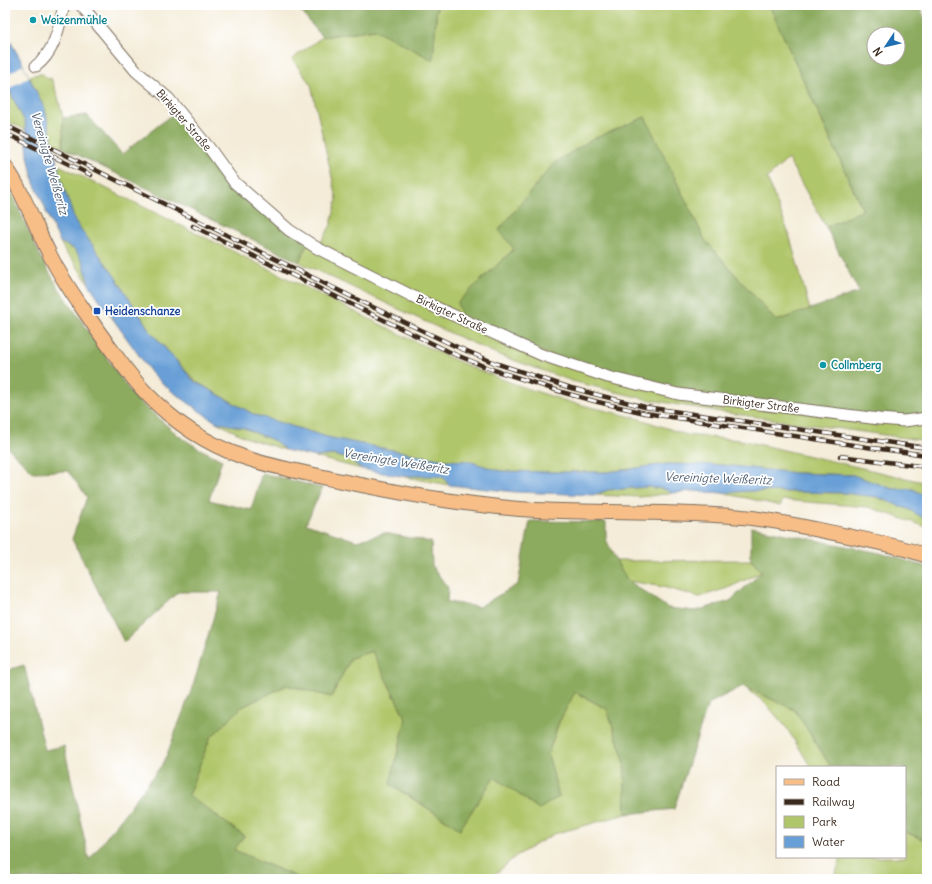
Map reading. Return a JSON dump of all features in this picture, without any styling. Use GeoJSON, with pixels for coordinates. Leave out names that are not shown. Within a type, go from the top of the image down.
{"type":"FeatureCollection","features":[{"type":"Feature","properties":{"kind":"main road"},"geometry":{"type":"LineString","coordinates":[[5,166],[15,180],[59,273],[129,373],[149,396],[166,412],[182,424],[203,438],[242,457],[290,470],[385,490],[448,501],[535,510],[741,516],[886,544],[927,556]]}},
{"type":"Feature","properties":{"kind":"street"},"geometry":{"type":"LineString","coordinates":[[36,66],[42,61],[53,43],[59,29],[64,5]]}},
{"type":"Feature","properties":{"kind":"street","name":"Birkigter Straße"},"geometry":{"type":"LineString","coordinates":[[81,5],[136,71],[169,99],[234,182],[289,230],[318,248],[426,303],[542,355],[608,377],[678,394],[879,419],[904,421],[927,418]]}},
{"type":"Feature","properties":{"kind":"green space"},"geometry":{"type":"Polygon","coordinates":[[[296,5],[437,5],[433,60],[374,29],[322,37],[296,5]]]}},
{"type":"Feature","properties":{"kind":"green space"},"geometry":{"type":"Polygon","coordinates":[[[437,5],[769,5],[863,211],[826,227],[788,159],[767,178],[789,234],[810,310],[776,321],[705,240],[645,117],[514,249],[457,303],[927,418],[927,441],[721,412],[645,399],[572,381],[499,355],[299,262],[308,242],[318,247],[331,225],[337,199],[311,85],[292,59],[322,37],[374,29],[433,59],[437,5]]]}},
{"type":"Feature","properties":{"kind":"green space"},"geometry":{"type":"Polygon","coordinates":[[[769,5],[919,5],[927,24],[927,418],[904,421],[678,394],[608,377],[464,321],[457,303],[514,249],[499,230],[554,163],[591,140],[645,117],[705,240],[776,321],[859,292],[826,227],[863,210],[769,5]]]}},
{"type":"Feature","properties":{"kind":"green space"},"geometry":{"type":"Polygon","coordinates":[[[43,74],[48,79],[51,78],[58,97],[63,118],[63,148],[53,143],[45,109],[29,77],[43,74]]]}},
{"type":"Feature","properties":{"kind":"green space"},"geometry":{"type":"Polygon","coordinates":[[[5,82],[25,122],[26,130],[5,120],[5,82]]]}},
{"type":"Feature","properties":{"kind":"green space"},"geometry":{"type":"Polygon","coordinates":[[[178,110],[234,182],[308,242],[299,262],[63,148],[63,118],[87,115],[122,154],[178,110]]]}},
{"type":"Feature","properties":{"kind":"green space"},"geometry":{"type":"Polygon","coordinates":[[[57,164],[420,344],[473,368],[520,386],[569,402],[637,418],[687,435],[740,440],[927,483],[927,497],[913,489],[893,489],[853,475],[796,473],[722,465],[667,464],[607,472],[500,471],[468,461],[444,460],[327,437],[255,415],[195,381],[150,331],[114,275],[75,221],[57,164]]]}},
{"type":"Feature","properties":{"kind":"green space"},"geometry":{"type":"Polygon","coordinates":[[[5,183],[12,194],[41,258],[58,287],[133,396],[179,436],[198,448],[222,460],[209,500],[251,510],[262,473],[322,488],[306,524],[357,541],[384,533],[431,542],[432,566],[448,588],[447,602],[479,607],[518,584],[530,521],[606,522],[606,539],[616,561],[628,581],[668,608],[695,611],[730,601],[762,572],[751,560],[751,527],[880,553],[927,567],[927,841],[906,832],[906,766],[830,766],[795,710],[743,686],[708,704],[674,809],[626,814],[624,760],[607,709],[575,692],[559,722],[548,754],[559,797],[539,809],[494,777],[460,829],[390,784],[406,719],[372,651],[351,658],[331,697],[287,685],[242,707],[210,738],[188,795],[244,836],[234,850],[301,879],[5,879],[5,671],[24,665],[45,750],[64,746],[89,860],[164,762],[193,686],[221,592],[178,592],[124,642],[72,539],[87,497],[68,471],[33,472],[5,445],[5,183]]]}},
{"type":"Feature","properties":{"kind":"green space"},"geometry":{"type":"Polygon","coordinates":[[[60,242],[74,249],[83,261],[89,284],[72,259],[67,255],[60,242]]]}},
{"type":"Feature","properties":{"kind":"green space"},"geometry":{"type":"Polygon","coordinates":[[[216,422],[244,428],[275,441],[285,450],[247,438],[216,422]]]}},
{"type":"Feature","properties":{"kind":"green space"},"geometry":{"type":"Polygon","coordinates":[[[333,455],[350,459],[361,469],[315,457],[333,455]]]}},
{"type":"Feature","properties":{"kind":"green space"},"geometry":{"type":"Polygon","coordinates":[[[400,476],[443,477],[449,485],[400,476]]]}},
{"type":"Feature","properties":{"kind":"green space"},"geometry":{"type":"Polygon","coordinates":[[[647,487],[664,489],[672,493],[641,497],[594,495],[608,490],[647,487]]]}},
{"type":"Feature","properties":{"kind":"green space"},"geometry":{"type":"Polygon","coordinates":[[[749,491],[843,493],[877,497],[910,510],[927,520],[927,527],[868,507],[783,500],[780,506],[722,493],[749,491]]]}},
{"type":"Feature","properties":{"kind":"green space"},"geometry":{"type":"Polygon","coordinates":[[[751,560],[762,572],[728,588],[699,597],[663,587],[628,581],[616,561],[751,560]]]}},
{"type":"Feature","properties":{"kind":"green space"},"geometry":{"type":"Polygon","coordinates":[[[372,651],[406,719],[390,784],[460,829],[494,777],[559,797],[548,754],[559,722],[575,692],[607,709],[624,760],[626,814],[554,834],[516,856],[490,879],[301,879],[234,850],[244,836],[188,795],[210,738],[242,707],[287,685],[331,697],[351,658],[372,651]]]}},
{"type":"Feature","properties":{"kind":"green space"},"geometry":{"type":"Polygon","coordinates":[[[743,686],[795,710],[830,766],[810,766],[786,727],[763,701],[743,686]]]}},
{"type":"Feature","properties":{"kind":"green space"},"geometry":{"type":"Polygon","coordinates":[[[906,832],[927,841],[927,879],[834,879],[841,858],[906,858],[906,832]]]}},
{"type":"Feature","properties":{"kind":"water","name":"Vereinigte Weißeritz"},"geometry":{"type":"Polygon","coordinates":[[[5,32],[22,62],[45,109],[60,176],[75,221],[114,275],[150,331],[194,381],[255,415],[327,437],[444,460],[468,461],[500,471],[607,472],[667,464],[722,465],[796,473],[853,475],[893,489],[913,489],[927,497],[927,520],[910,510],[877,497],[843,493],[749,491],[722,493],[693,491],[672,493],[664,489],[647,487],[608,490],[594,495],[515,492],[449,485],[443,477],[400,476],[361,469],[350,459],[333,455],[315,457],[285,450],[275,441],[244,428],[216,422],[169,389],[153,375],[89,284],[83,261],[74,249],[60,242],[34,183],[28,156],[25,122],[5,82],[5,32]]]}},
{"type":"Feature","properties":{"kind":"pier"},"geometry":{"type":"Polygon","coordinates":[[[23,65],[29,77],[7,90],[5,86],[5,76],[23,65]]]}},
{"type":"Feature","properties":{"kind":"railway"},"geometry":{"type":"LineString","coordinates":[[5,125],[362,302],[455,346],[495,363],[571,388],[645,407],[927,448]]}},
{"type":"Feature","properties":{"kind":"railway"},"geometry":{"type":"LineString","coordinates":[[5,133],[91,175]]}},
{"type":"Feature","properties":{"kind":"railway"},"geometry":{"type":"LineString","coordinates":[[193,226],[454,354],[491,369],[565,393],[645,413],[927,455]]}},
{"type":"Feature","properties":{"kind":"railway"},"geometry":{"type":"LineString","coordinates":[[840,456],[927,467]]}},
{"type":"Feature","properties":{"kind":"place","name":"Weizenmühle"},"geometry":{"type":"Point","coordinates":[33,20]}},
{"type":"Feature","properties":{"kind":"place","name":"Heidenschanze"},"geometry":{"type":"Point","coordinates":[97,311]}},
{"type":"Feature","properties":{"kind":"place","name":"Collmberg"},"geometry":{"type":"Point","coordinates":[823,365]}}]}
